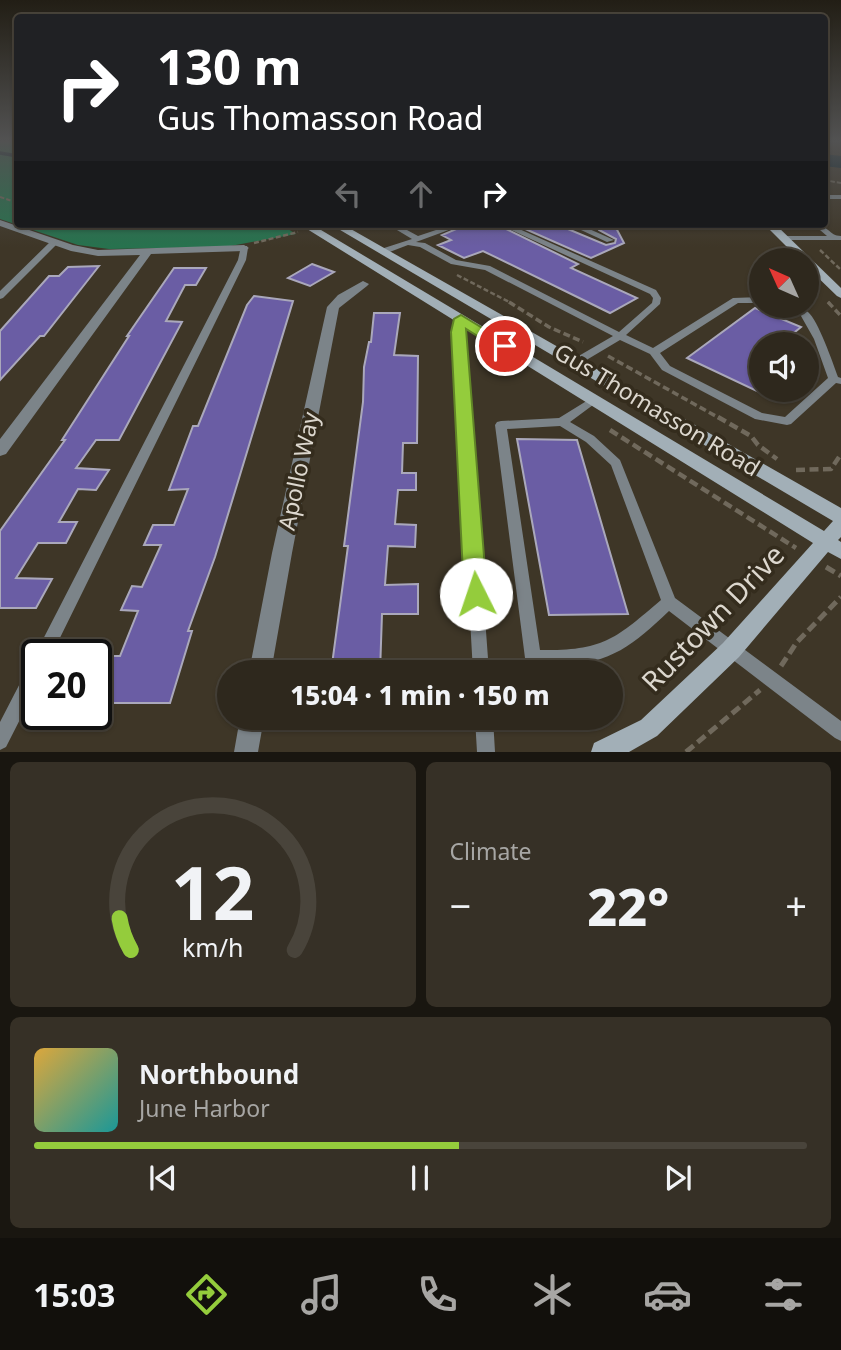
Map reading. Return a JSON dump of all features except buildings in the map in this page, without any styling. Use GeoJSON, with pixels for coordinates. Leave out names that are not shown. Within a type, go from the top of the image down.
{"type":"FeatureCollection","features":[{"type":"Feature","properties":{"kind":"main road","name":"Gus Thomasson Road"},"geometry":{"type":"LineString","coordinates":[[302,228],[461,319],[593,400],[826,550]]}},
{"type":"Feature","properties":{"kind":"main road","name":"Gus Thomasson Road"},"geometry":{"type":"LineString","coordinates":[[342,228],[841,517]]}},
{"type":"Feature","properties":{"kind":"main road"},"geometry":{"type":"LineString","coordinates":[[773,228],[841,294]]}},
{"type":"Feature","properties":{"kind":"main road"},"geometry":{"type":"LineString","coordinates":[[461,319],[483,309]]}},
{"type":"Feature","properties":{"kind":"main road","name":"Rustown Drive"},"geometry":{"type":"LineString","coordinates":[[603,751],[649,727],[731,650],[826,550],[841,524]]}},
{"type":"Feature","properties":{"kind":"street"},"geometry":{"type":"LineString","coordinates":[[3,226],[98,253],[238,248]]}},
{"type":"Feature","properties":{"kind":"street"},"geometry":{"type":"LineString","coordinates":[[0,450],[147,253]]}},
{"type":"Feature","properties":{"kind":"street","name":"Apollo Way"},"geometry":{"type":"LineString","coordinates":[[262,660],[334,307],[362,284]]}},
{"type":"Feature","properties":{"kind":"street"},"geometry":{"type":"LineString","coordinates":[[246,751],[250,730]]}},
{"type":"Feature","properties":{"kind":"lane"},"geometry":{"type":"LineString","coordinates":[[398,228],[418,239]]}},
{"type":"Feature","properties":{"kind":"lane"},"geometry":{"type":"LineString","coordinates":[[384,251],[450,228]]}},
{"type":"Feature","properties":{"kind":"lane"},"geometry":{"type":"LineString","coordinates":[[511,228],[653,292],[657,298],[656,304],[620,336],[574,363]]}},
{"type":"Feature","properties":{"kind":"lane"},"geometry":{"type":"LineString","coordinates":[[582,228],[610,240]]}},
{"type":"Feature","properties":{"kind":"lane"},"geometry":{"type":"LineString","coordinates":[[823,228],[838,238]]}},
{"type":"Feature","properties":{"kind":"lane"},"geometry":{"type":"LineString","coordinates":[[783,238],[838,238]]}},
{"type":"Feature","properties":{"kind":"lane"},"geometry":{"type":"LineString","coordinates":[[0,296],[55,242]]}},
{"type":"Feature","properties":{"kind":"lane"},"geometry":{"type":"LineString","coordinates":[[407,243],[422,245],[454,262],[487,268],[654,352],[666,368],[759,416],[787,421],[837,380],[820,339],[807,318]]}},
{"type":"Feature","properties":{"kind":"lane"},"geometry":{"type":"LineString","coordinates":[[52,639],[242,260],[238,248]]}},
{"type":"Feature","properties":{"kind":"lane"},"geometry":{"type":"LineString","coordinates":[[654,352],[736,300],[749,300]]}},
{"type":"Feature","properties":{"kind":"lane"},"geometry":{"type":"LineString","coordinates":[[461,319],[459,332],[480,660]]}},
{"type":"Feature","properties":{"kind":"lane"},"geometry":{"type":"LineString","coordinates":[[593,400],[562,422],[502,425],[533,658],[562,659],[595,653],[623,641],[669,602]]}},
{"type":"Feature","properties":{"kind":"lane"},"geometry":{"type":"LineString","coordinates":[[562,422],[590,439],[616,463],[669,602],[841,732]]}},
{"type":"Feature","properties":{"kind":"lane"},"geometry":{"type":"LineString","coordinates":[[0,741],[21,700]]}},
{"type":"Feature","properties":{"kind":"lane"},"geometry":{"type":"LineString","coordinates":[[485,730],[486,751]]}},
{"type":"Feature","properties":{"kind":"path"},"geometry":{"type":"LineString","coordinates":[[238,248],[231,244],[255,243],[302,228]]}},
{"type":"Feature","properties":{"kind":"path"},"geometry":{"type":"LineString","coordinates":[[797,471],[831,468],[841,454]]}},
{"type":"Feature","properties":{"kind":"path"},"geometry":{"type":"LineString","coordinates":[[746,516],[826,550],[841,576]]}},
{"type":"Feature","properties":{"kind":"green space"},"geometry":{"type":"Polygon","coordinates":[[[0,177],[14,177],[14,224],[0,219],[0,177]]]}},
{"type":"Feature","properties":{"kind":"green space"},"geometry":{"type":"Polygon","coordinates":[[[27,228],[286,228],[296,234],[225,247],[109,249],[78,245],[27,228]]]}},
{"type":"Feature","properties":{"kind":"route"},"geometry":{"type":"LineString","coordinates":[[476,594],[459,332],[461,319],[505,346]]}}]}
